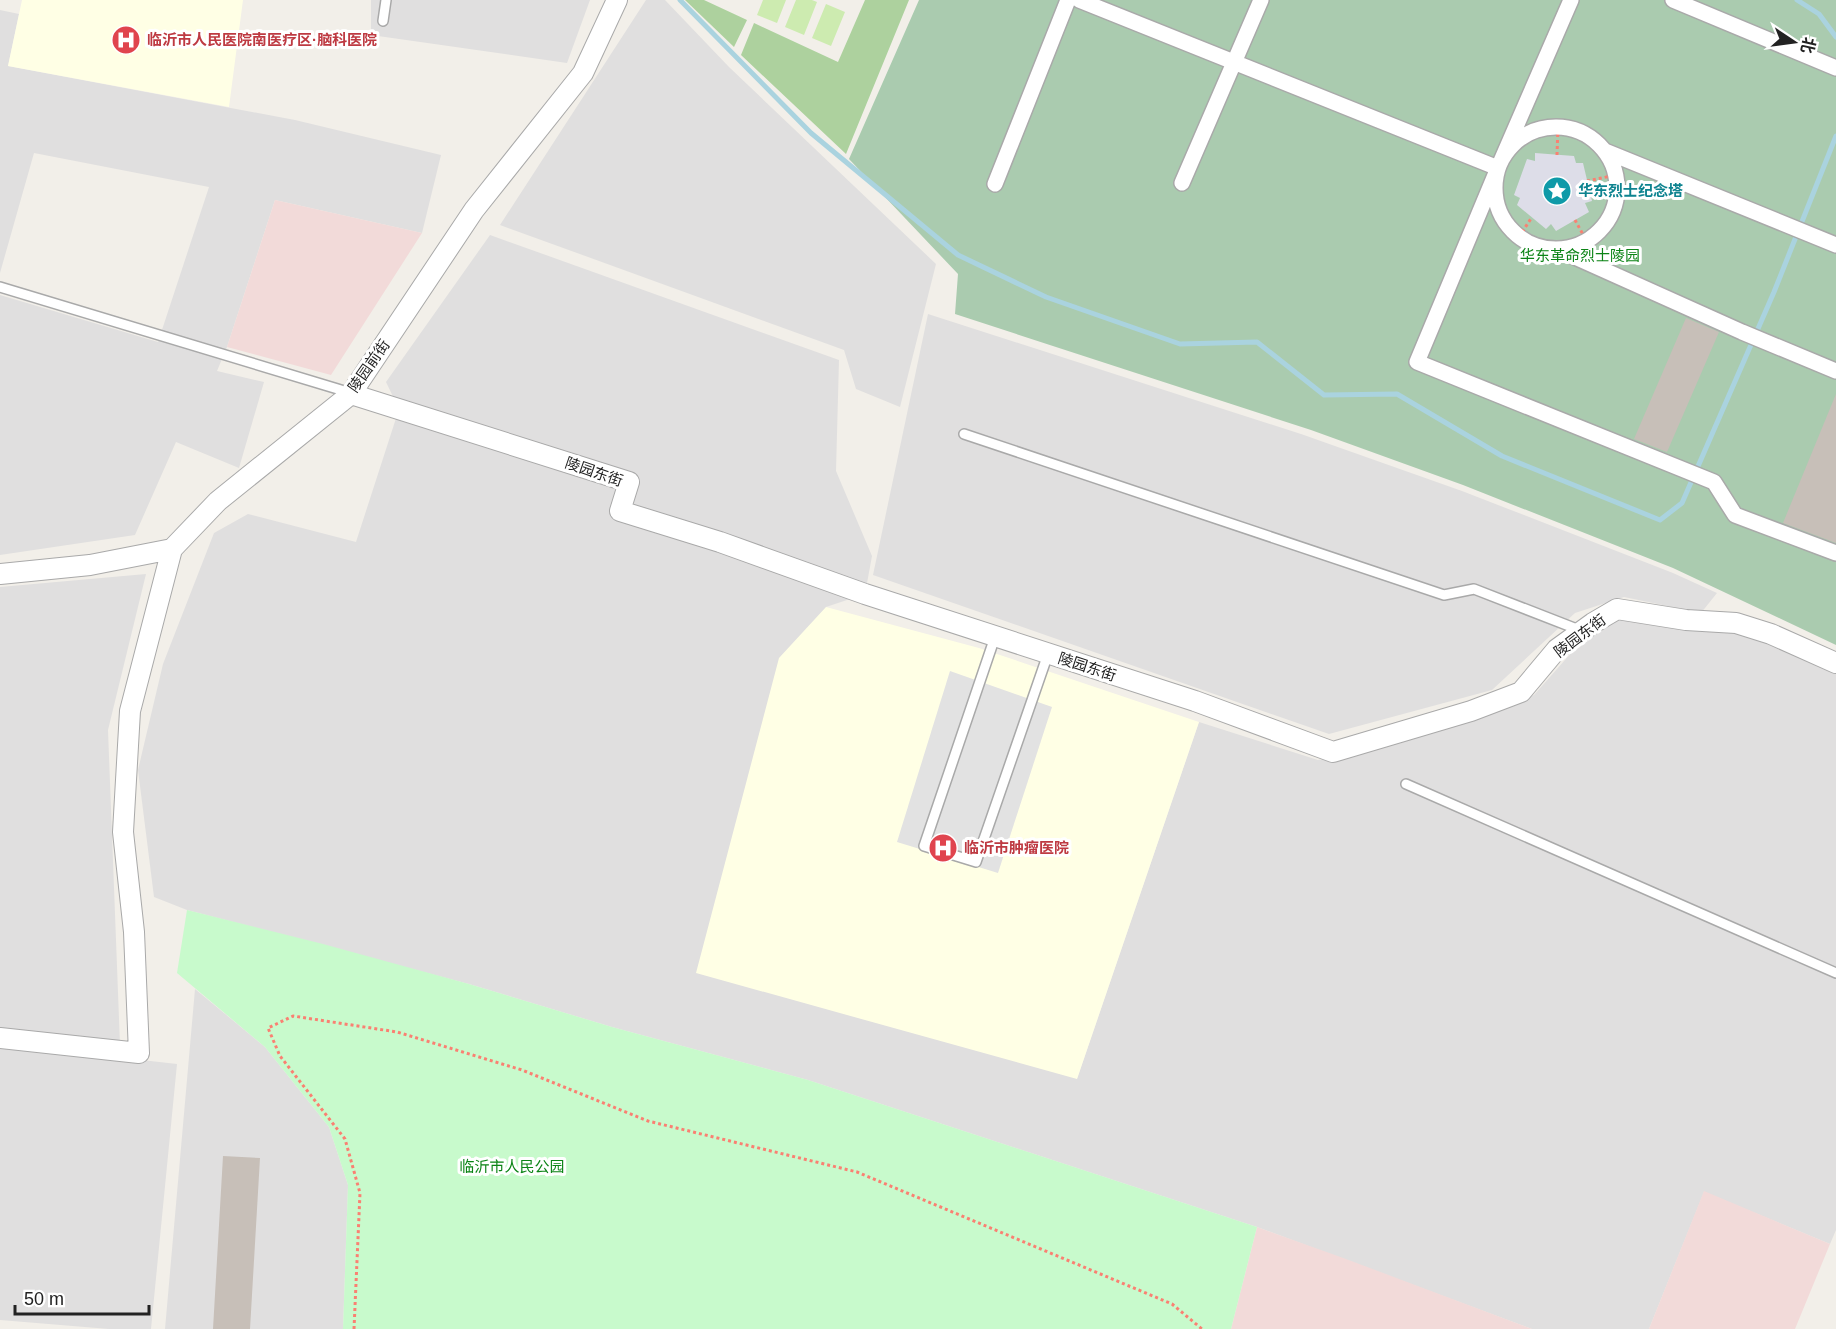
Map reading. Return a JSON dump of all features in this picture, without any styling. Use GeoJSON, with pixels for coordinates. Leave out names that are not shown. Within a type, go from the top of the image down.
{"type":"FeatureCollection","features":[{"type":"Feature","properties":{"kind":"street","name":"陵园前街"},"geometry":{"type":"LineString","coordinates":[[172,549],[218,501],[351,394],[474,210],[583,73],[617,0]]}},
{"type":"Feature","properties":{"kind":"street"},"geometry":{"type":"LineString","coordinates":[[995,184],[1068,0]]}},
{"type":"Feature","properties":{"kind":"street"},"geometry":{"type":"LineString","coordinates":[[1079,0],[1498,168]]}},
{"type":"Feature","properties":{"kind":"street"},"geometry":{"type":"LineString","coordinates":[[1182,183],[1261,0]]}},
{"type":"Feature","properties":{"kind":"street"},"geometry":{"type":"LineString","coordinates":[[1571,0],[1417,362],[1714,482],[1735,515],[1836,553]]}},
{"type":"Feature","properties":{"kind":"street"},"geometry":{"type":"LineString","coordinates":[[1672,0],[1836,68]]}},
{"type":"Feature","properties":{"kind":"street"},"geometry":{"type":"LineString","coordinates":[[1557,249],[1576,246],[1593,237],[1606,223],[1615,206],[1617,187],[1614,168],[1605,151],[1592,138],[1576,130],[1558,126],[1540,129],[1523,136],[1509,148],[1498,168],[1495,184],[1497,204],[1505,222],[1519,237],[1537,246],[1557,249],[1742,332],[1836,371]]}},
{"type":"Feature","properties":{"kind":"street"},"geometry":{"type":"LineString","coordinates":[[1605,151],[1836,245]]}},
{"type":"Feature","properties":{"kind":"street","name":"陵园东街"},"geometry":{"type":"LineString","coordinates":[[351,394],[629,482],[620,511],[720,542],[865,594],[1195,701],[1333,752],[1471,711],[1521,692],[1557,649],[1593,622],[1617,609],[1686,620],[1736,623],[1771,634],[1836,663]]}},
{"type":"Feature","properties":{"kind":"street"},"geometry":{"type":"LineString","coordinates":[[0,574],[90,564],[172,549],[130,711],[123,832],[134,932],[139,1053],[0,1038]]}},
{"type":"Feature","properties":{"kind":"lane"},"geometry":{"type":"LineString","coordinates":[[383,21],[386,0]]}},
{"type":"Feature","properties":{"kind":"lane"},"geometry":{"type":"LineString","coordinates":[[0,287],[351,394]]}},
{"type":"Feature","properties":{"kind":"lane"},"geometry":{"type":"LineString","coordinates":[[964,434],[1444,595],[1473,590],[1582,631]]}},
{"type":"Feature","properties":{"kind":"lane"},"geometry":{"type":"LineString","coordinates":[[996,637],[924,846],[976,862],[1048,654]]}},
{"type":"Feature","properties":{"kind":"lane"},"geometry":{"type":"LineString","coordinates":[[1406,784],[1836,972]]}},
{"type":"Feature","properties":{"kind":"path"},"geometry":{"type":"LineString","coordinates":[[1557,155],[1558,126]]}},
{"type":"Feature","properties":{"kind":"path"},"geometry":{"type":"LineString","coordinates":[[1587,181],[1616,175]]}},
{"type":"Feature","properties":{"kind":"path"},"geometry":{"type":"LineString","coordinates":[[1519,237],[1532,217]]}},
{"type":"Feature","properties":{"kind":"path"},"geometry":{"type":"LineString","coordinates":[[1575,220],[1586,240]]}},
{"type":"Feature","properties":{"kind":"path"},"geometry":{"type":"LineString","coordinates":[[354,1329],[360,1193],[345,1139],[280,1056],[268,1028],[293,1016],[398,1032],[522,1070],[648,1121],[857,1172],[1172,1304],[1202,1329]]}},
{"type":"Feature","properties":{"kind":"shaded area","name":"临沂市人民医院南医疗区·脑科医院"},"geometry":{"type":"Polygon","coordinates":[[[22,0],[243,0],[229,107],[8,66],[22,0]]]}},
{"type":"Feature","properties":{"kind":"shaded area"},"geometry":{"type":"Polygon","coordinates":[[[371,0],[590,0],[567,63],[371,35],[371,0]]]}},
{"type":"Feature","properties":{"kind":"shaded area"},"geometry":{"type":"Polygon","coordinates":[[[646,0],[665,0],[729,67],[936,264],[900,407],[856,389],[844,350],[500,225],[646,0]]]}},
{"type":"Feature","properties":{"kind":"shaded area"},"geometry":{"type":"Polygon","coordinates":[[[0,10],[19,14],[8,66],[295,120],[441,155],[422,233],[275,200],[217,371],[264,382],[239,468],[176,442],[135,535],[0,555],[0,295],[158,342],[209,187],[34,153],[0,273],[0,10]]]}},
{"type":"Feature","properties":{"kind":"shaded area"},"geometry":{"type":"Polygon","coordinates":[[[1535,153],[1574,156],[1576,163],[1583,163],[1592,201],[1585,203],[1589,212],[1556,231],[1551,224],[1546,229],[1517,205],[1520,198],[1514,195],[1527,159],[1535,161],[1535,153]]]}},
{"type":"Feature","properties":{"kind":"shaded area"},"geometry":{"type":"Polygon","coordinates":[[[275,200],[422,233],[331,375],[227,347],[275,200]]]}},
{"type":"Feature","properties":{"kind":"shaded area"},"geometry":{"type":"Polygon","coordinates":[[[490,235],[839,360],[836,471],[872,556],[865,594],[826,607],[1077,1079],[1199,722],[1318,760],[1339,756],[1534,695],[1587,635],[1617,619],[1728,627],[1760,637],[1836,671],[1836,1230],[1830,1244],[1704,1192],[1649,1329],[1532,1329],[1257,1227],[808,1080],[612,1027],[469,984],[187,910],[154,897],[138,770],[163,664],[214,533],[248,514],[356,542],[399,409],[386,382],[490,235]]]}},
{"type":"Feature","properties":{"kind":"shaded area"},"geometry":{"type":"Polygon","coordinates":[[[928,314],[1301,434],[1462,491],[1673,573],[1717,593],[1701,613],[1624,597],[1575,613],[1492,690],[1329,734],[873,575],[928,314]]]}},
{"type":"Feature","properties":{"kind":"shaded area"},"geometry":{"type":"Polygon","coordinates":[[[146,574],[108,730],[120,1045],[0,1028],[0,587],[146,574]]]}},
{"type":"Feature","properties":{"kind":"shaded area","name":"临沂市肿瘤医院"},"geometry":{"type":"Polygon","coordinates":[[[826,607],[979,648],[1199,722],[1077,1079],[696,973],[779,658],[826,607]]]}},
{"type":"Feature","properties":{"kind":"shaded area"},"geometry":{"type":"Polygon","coordinates":[[[950,671],[1052,707],[998,873],[897,842],[950,671]]]}},
{"type":"Feature","properties":{"kind":"shaded area"},"geometry":{"type":"Polygon","coordinates":[[[195,989],[265,1047],[329,1127],[348,1185],[343,1329],[165,1329],[195,989]]]}},
{"type":"Feature","properties":{"kind":"shaded area"},"geometry":{"type":"Polygon","coordinates":[[[0,1044],[177,1064],[151,1329],[109,1329],[0,1320],[0,1044]]]}},
{"type":"Feature","properties":{"kind":"shaded area"},"geometry":{"type":"Polygon","coordinates":[[[1704,1191],[1830,1244],[1795,1329],[1649,1329],[1704,1191]]]}},
{"type":"Feature","properties":{"kind":"shaded area"},"geometry":{"type":"Polygon","coordinates":[[[1257,1227],[1346,1259],[1532,1329],[1231,1329],[1257,1227]]]}},
{"type":"Feature","properties":{"kind":"green space"},"geometry":{"type":"Polygon","coordinates":[[[685,0],[704,0],[747,20],[734,47],[685,0]]]}},
{"type":"Feature","properties":{"kind":"green space"},"geometry":{"type":"Polygon","coordinates":[[[763,0],[786,0],[777,23],[757,15],[763,0]]]}},
{"type":"Feature","properties":{"kind":"green space"},"geometry":{"type":"Polygon","coordinates":[[[796,0],[817,2],[804,35],[785,27],[796,0]]]}},
{"type":"Feature","properties":{"kind":"green space"},"geometry":{"type":"Polygon","coordinates":[[[865,0],[909,0],[846,154],[741,55],[754,23],[838,62],[865,0]]]}},
{"type":"Feature","properties":{"kind":"green space","name":"华东革命烈士陵园"},"geometry":{"type":"Polygon","coordinates":[[[919,0],[1836,0],[1836,645],[1673,568],[1463,485],[1311,430],[955,314],[958,274],[849,159],[919,0]]]}},
{"type":"Feature","properties":{"kind":"green space"},"geometry":{"type":"Polygon","coordinates":[[[826,4],[845,12],[831,46],[812,38],[826,4]]]}},
{"type":"Feature","properties":{"kind":"green space","name":"临沂市人民公园"},"geometry":{"type":"Polygon","coordinates":[[[187,910],[323,944],[469,984],[612,1027],[808,1080],[1257,1227],[1231,1329],[343,1329],[348,1185],[329,1127],[265,1047],[177,973],[187,910]]]}},
{"type":"Feature","properties":{"kind":"building"},"geometry":{"type":"Polygon","coordinates":[[[1686,318],[1719,332],[1667,452],[1634,439],[1686,318]]]}},
{"type":"Feature","properties":{"kind":"building"},"geometry":{"type":"Polygon","coordinates":[[[1836,394],[1836,543],[1783,523],[1836,394]]]}},
{"type":"Feature","properties":{"kind":"building"},"geometry":{"type":"Polygon","coordinates":[[[223,1156],[260,1158],[250,1329],[213,1329],[223,1156]]]}},
{"type":"Feature","properties":{"kind":"waterway"},"geometry":{"type":"LineString","coordinates":[[680,0],[811,133],[958,255],[1046,297],[1180,344],[1257,342],[1324,395],[1397,394],[1502,456],[1660,520],[1682,503],[1774,292],[1836,136]]}},
{"type":"Feature","properties":{"kind":"waterway"},"geometry":{"type":"LineString","coordinates":[[1797,0],[1819,14],[1836,37]]}},
{"type":"Feature","properties":{"kind":"place","name":"临沂市人民医院南医疗区·脑科医院"},"geometry":{"type":"Point","coordinates":[126,40]}},
{"type":"Feature","properties":{"kind":"place","name":"华东烈士纪念塔"},"geometry":{"type":"Point","coordinates":[1557,191]}},
{"type":"Feature","properties":{"kind":"place","name":"临沂市肿瘤医院"},"geometry":{"type":"Point","coordinates":[943,848]}}]}
